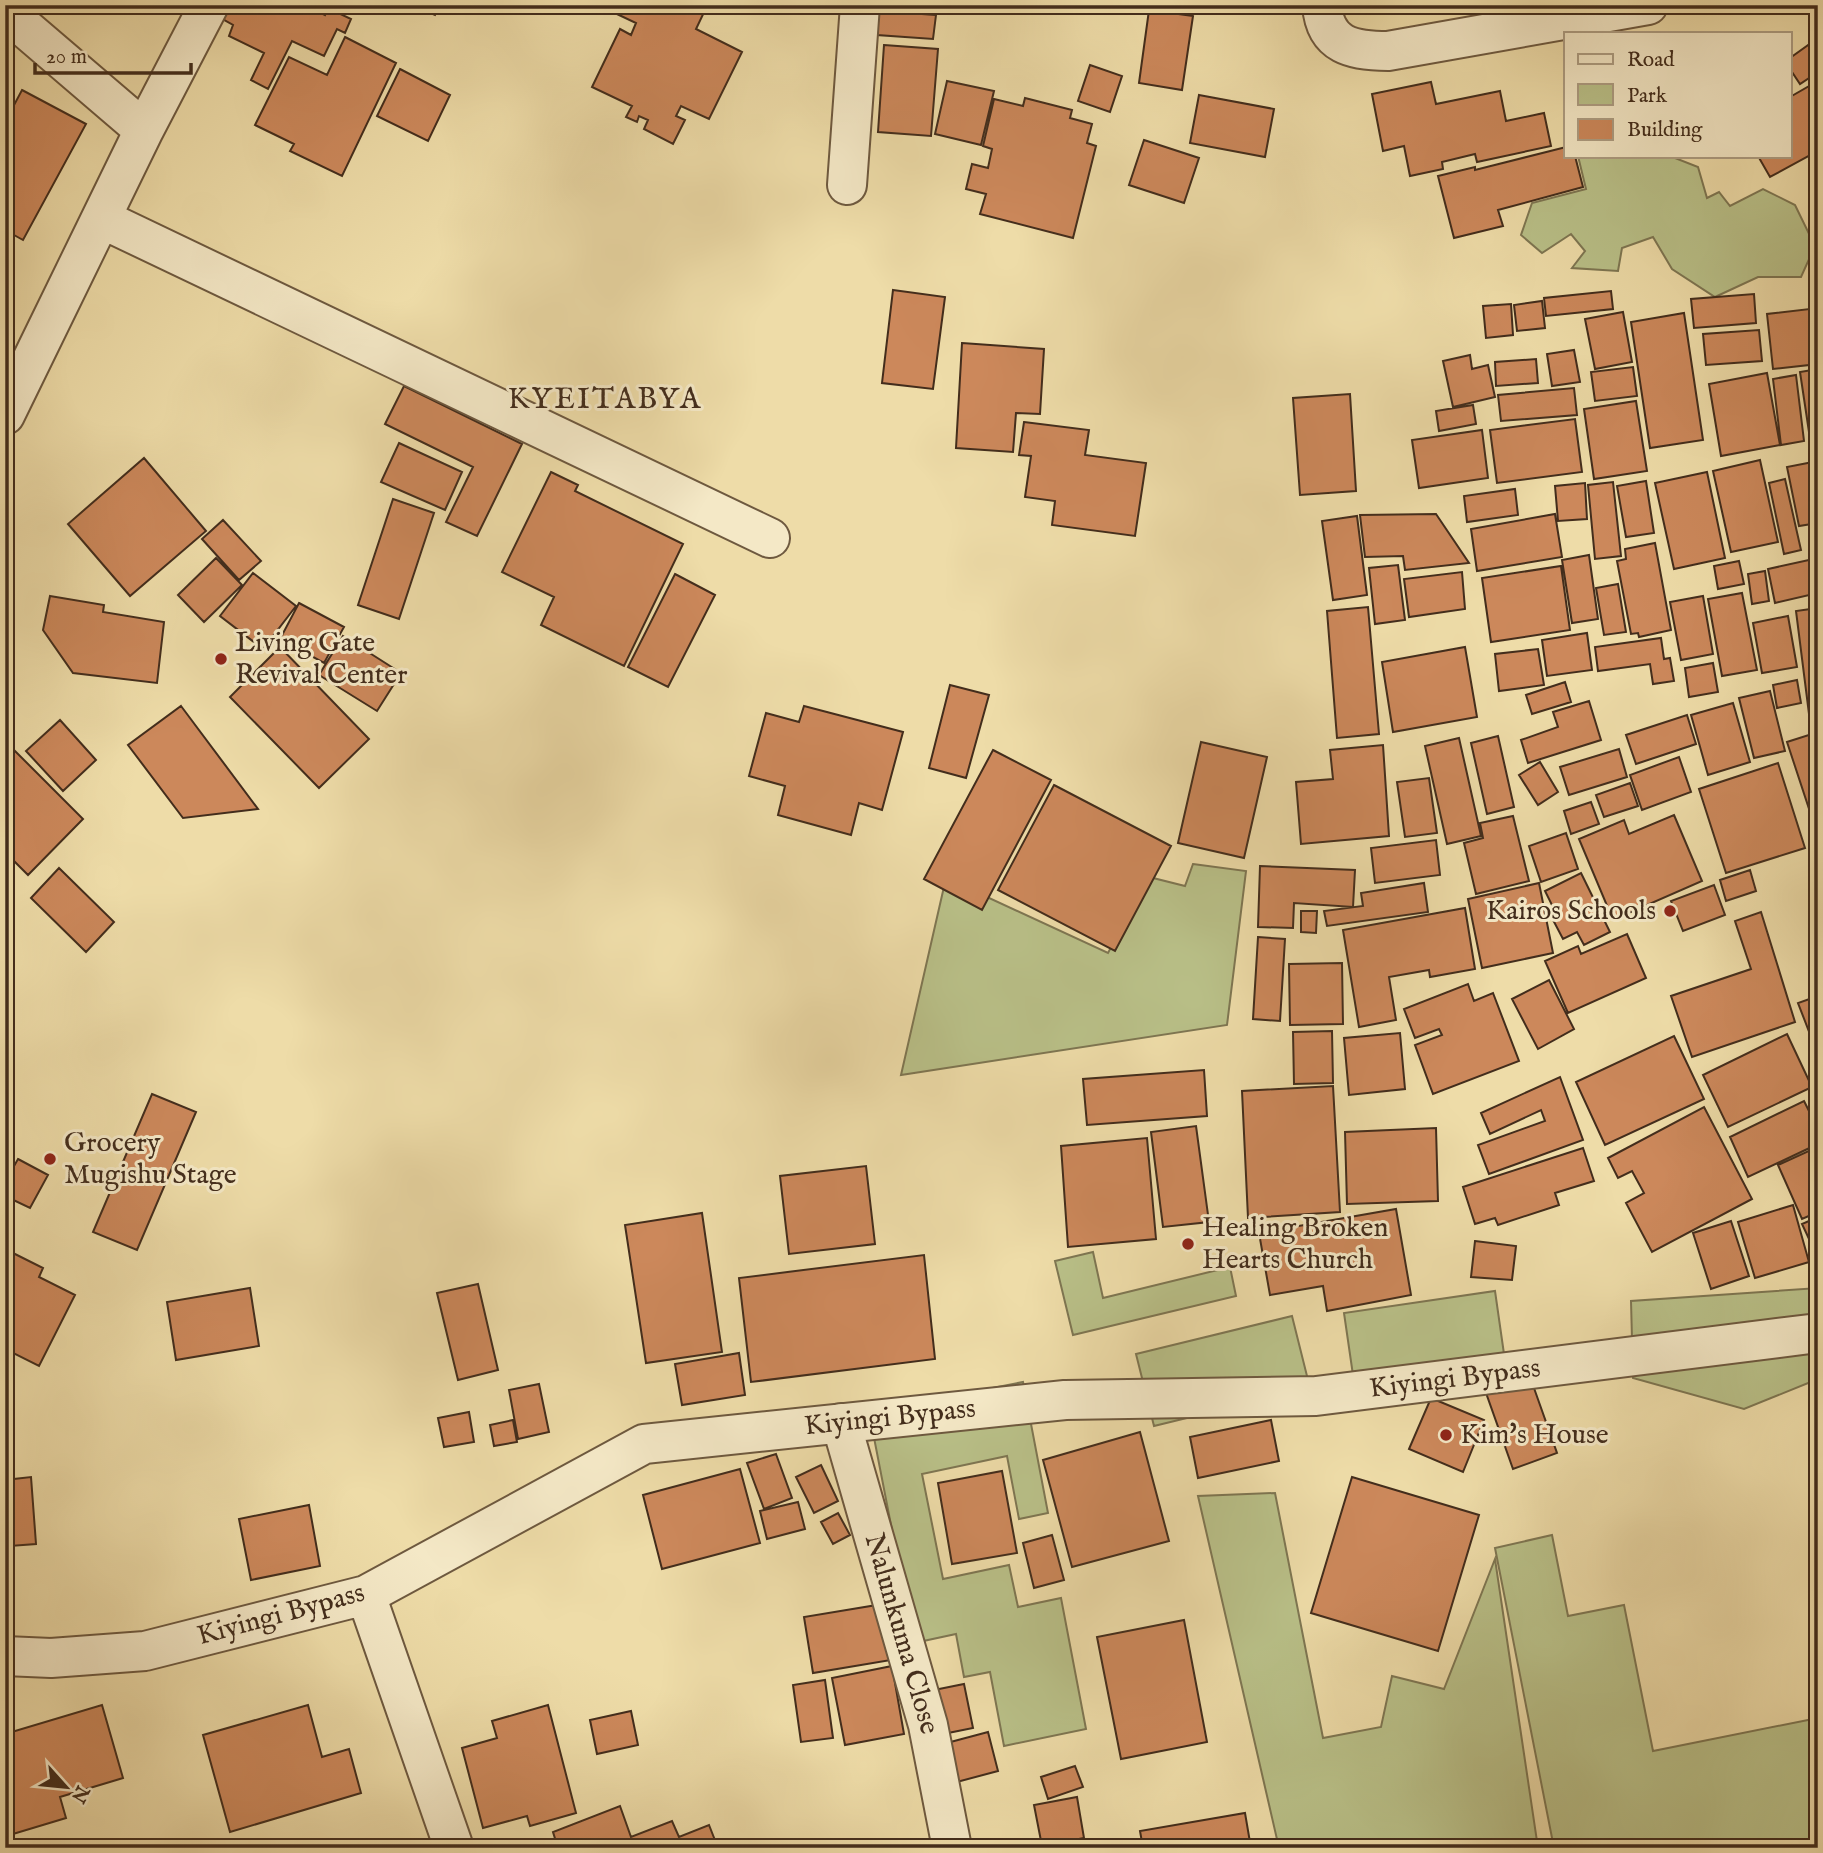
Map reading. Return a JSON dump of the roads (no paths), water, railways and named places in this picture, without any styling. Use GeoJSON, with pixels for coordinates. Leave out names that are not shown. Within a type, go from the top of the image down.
{"type":"FeatureCollection","features":[{"type":"Feature","properties":{"kind":"street"},"geometry":{"type":"LineString","coordinates":[[5,415],[209,5]]}},
{"type":"Feature","properties":{"kind":"street"},"geometry":{"type":"LineString","coordinates":[[847,185],[860,5]]}},
{"type":"Feature","properties":{"kind":"street"},"geometry":{"type":"LineString","coordinates":[[1322,5],[1323,19],[1336,40],[1358,51],[1388,51],[1648,5]]}},
{"type":"Feature","properties":{"kind":"street"},"geometry":{"type":"LineString","coordinates":[[5,11],[144,131]]}},
{"type":"Feature","properties":{"kind":"street"},"geometry":{"type":"LineString","coordinates":[[102,219],[770,538]]}},
{"type":"Feature","properties":{"kind":"street","name":"Kiyingi Bypass"},"geometry":{"type":"LineString","coordinates":[[5,1656],[51,1658],[145,1651],[366,1595],[644,1444],[1065,1400],[1316,1396],[1818,1333]]}},
{"type":"Feature","properties":{"kind":"street","name":"Nalunkuma Close"},"geometry":{"type":"LineString","coordinates":[[841,1423],[928,1725],[951,1848]]}},
{"type":"Feature","properties":{"kind":"street"},"geometry":{"type":"LineString","coordinates":[[366,1595],[454,1848]]}},
{"type":"Feature","properties":{"kind":"place","name":"Living Gate Revival Center"},"geometry":{"type":"Point","coordinates":[221,659]}},
{"type":"Feature","properties":{"kind":"place","name":"Kairos Schools"},"geometry":{"type":"Point","coordinates":[1670,911]}},
{"type":"Feature","properties":{"kind":"place","name":"Grocery Mugishu Stage"},"geometry":{"type":"Point","coordinates":[50,1159]}},
{"type":"Feature","properties":{"kind":"place","name":"Healing Broken Hearts Church"},"geometry":{"type":"Point","coordinates":[1188,1244]}},
{"type":"Feature","properties":{"kind":"place","name":"Kim's House"},"geometry":{"type":"Point","coordinates":[1446,1435]}},
{"type":"Feature","properties":{"kind":"district","name":"KYEITABYA"},"geometry":{"type":"Point","coordinates":[605,400]}}]}
